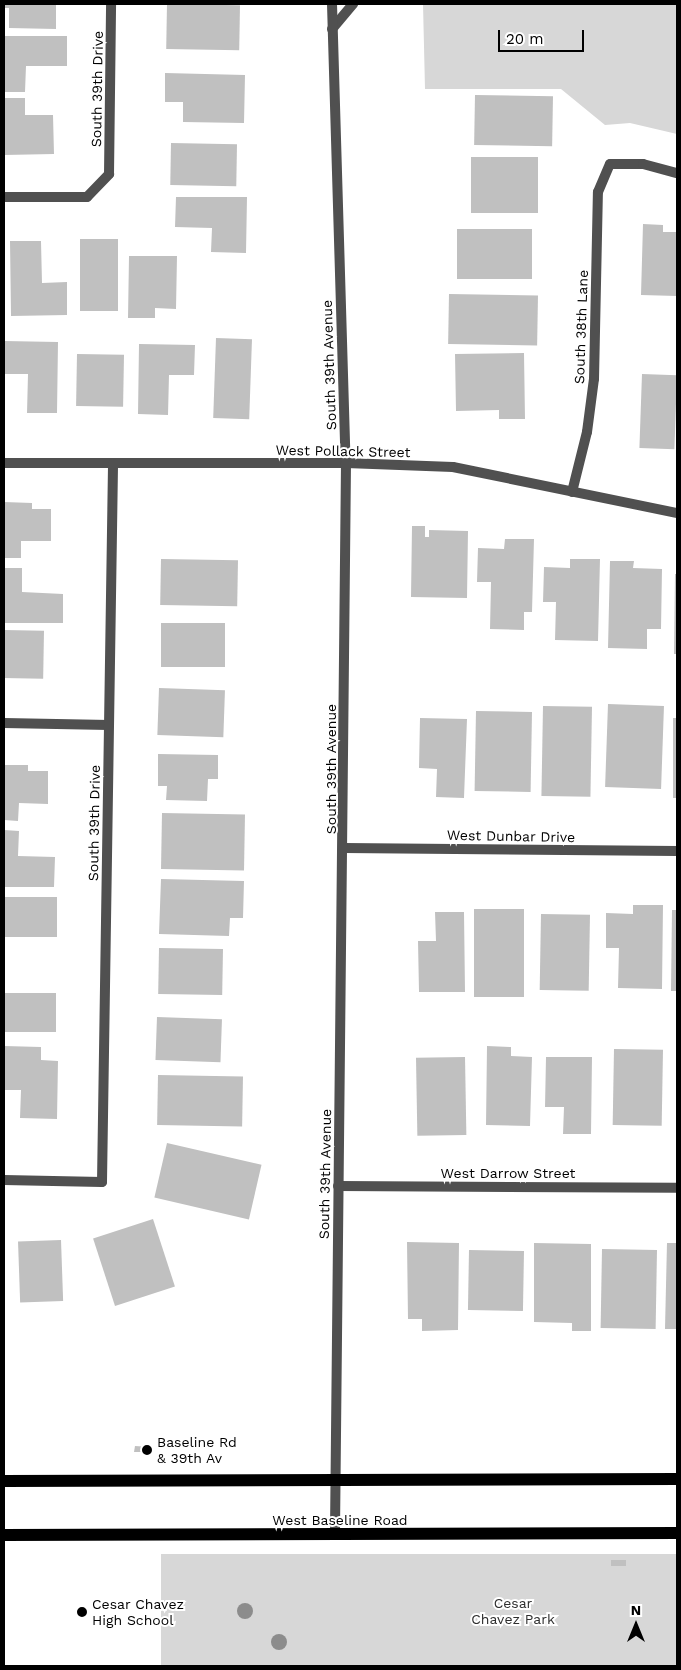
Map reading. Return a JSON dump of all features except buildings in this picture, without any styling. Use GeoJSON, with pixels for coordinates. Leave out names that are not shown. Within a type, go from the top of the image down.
{"type":"FeatureCollection","features":[{"type":"Feature","properties":{"kind":"main road"},"geometry":{"type":"LineString","coordinates":[[4,1481],[677,1479]]}},
{"type":"Feature","properties":{"kind":"main road","name":"West Baseline Road"},"geometry":{"type":"LineString","coordinates":[[4,1535],[677,1533]]}},
{"type":"Feature","properties":{"kind":"street","name":"South 39th Drive"},"geometry":{"type":"LineString","coordinates":[[4,197],[87,198],[109,174],[111,4]]}},
{"type":"Feature","properties":{"kind":"street","name":"South 39th Avenue"},"geometry":{"type":"LineString","coordinates":[[332,4],[346,463],[344,848],[338,1186],[335,1534]]}},
{"type":"Feature","properties":{"kind":"street"},"geometry":{"type":"LineString","coordinates":[[332,29],[353,4]]}},
{"type":"Feature","properties":{"kind":"street","name":"South 38th Lane"},"geometry":{"type":"LineString","coordinates":[[572,492],[587,432],[594,379],[598,192],[610,164],[643,164],[677,173]]}},
{"type":"Feature","properties":{"kind":"street","name":"West Pollack Street"},"geometry":{"type":"LineString","coordinates":[[4,463],[346,463],[453,467],[677,513]]}},
{"type":"Feature","properties":{"kind":"street","name":"South 39th Drive"},"geometry":{"type":"LineString","coordinates":[[4,1180],[102,1182],[113,464]]}},
{"type":"Feature","properties":{"kind":"street"},"geometry":{"type":"LineString","coordinates":[[4,723],[109,725]]}},
{"type":"Feature","properties":{"kind":"street","name":"West Dunbar Drive"},"geometry":{"type":"LineString","coordinates":[[344,848],[677,851]]}},
{"type":"Feature","properties":{"kind":"street","name":"West Darrow Street"},"geometry":{"type":"LineString","coordinates":[[338,1186],[677,1188]]}},
{"type":"Feature","properties":{"kind":"green space"},"geometry":{"type":"Polygon","coordinates":[[[423,4],[677,4],[677,134],[630,123],[605,125],[561,89],[425,89],[423,4]]]}},
{"type":"Feature","properties":{"kind":"green space","name":"Cesar Chavez Park"},"geometry":{"type":"Polygon","coordinates":[[[161,1554],[677,1554],[677,1666],[161,1666],[161,1554]]]}},
{"type":"Feature","properties":{"kind":"place","name":"Baseline Rd & 39th Av"},"geometry":{"type":"Point","coordinates":[147,1450]}},
{"type":"Feature","properties":{"kind":"place","name":"Cesar Chavez High School"},"geometry":{"type":"Point","coordinates":[82,1612]}}]}
